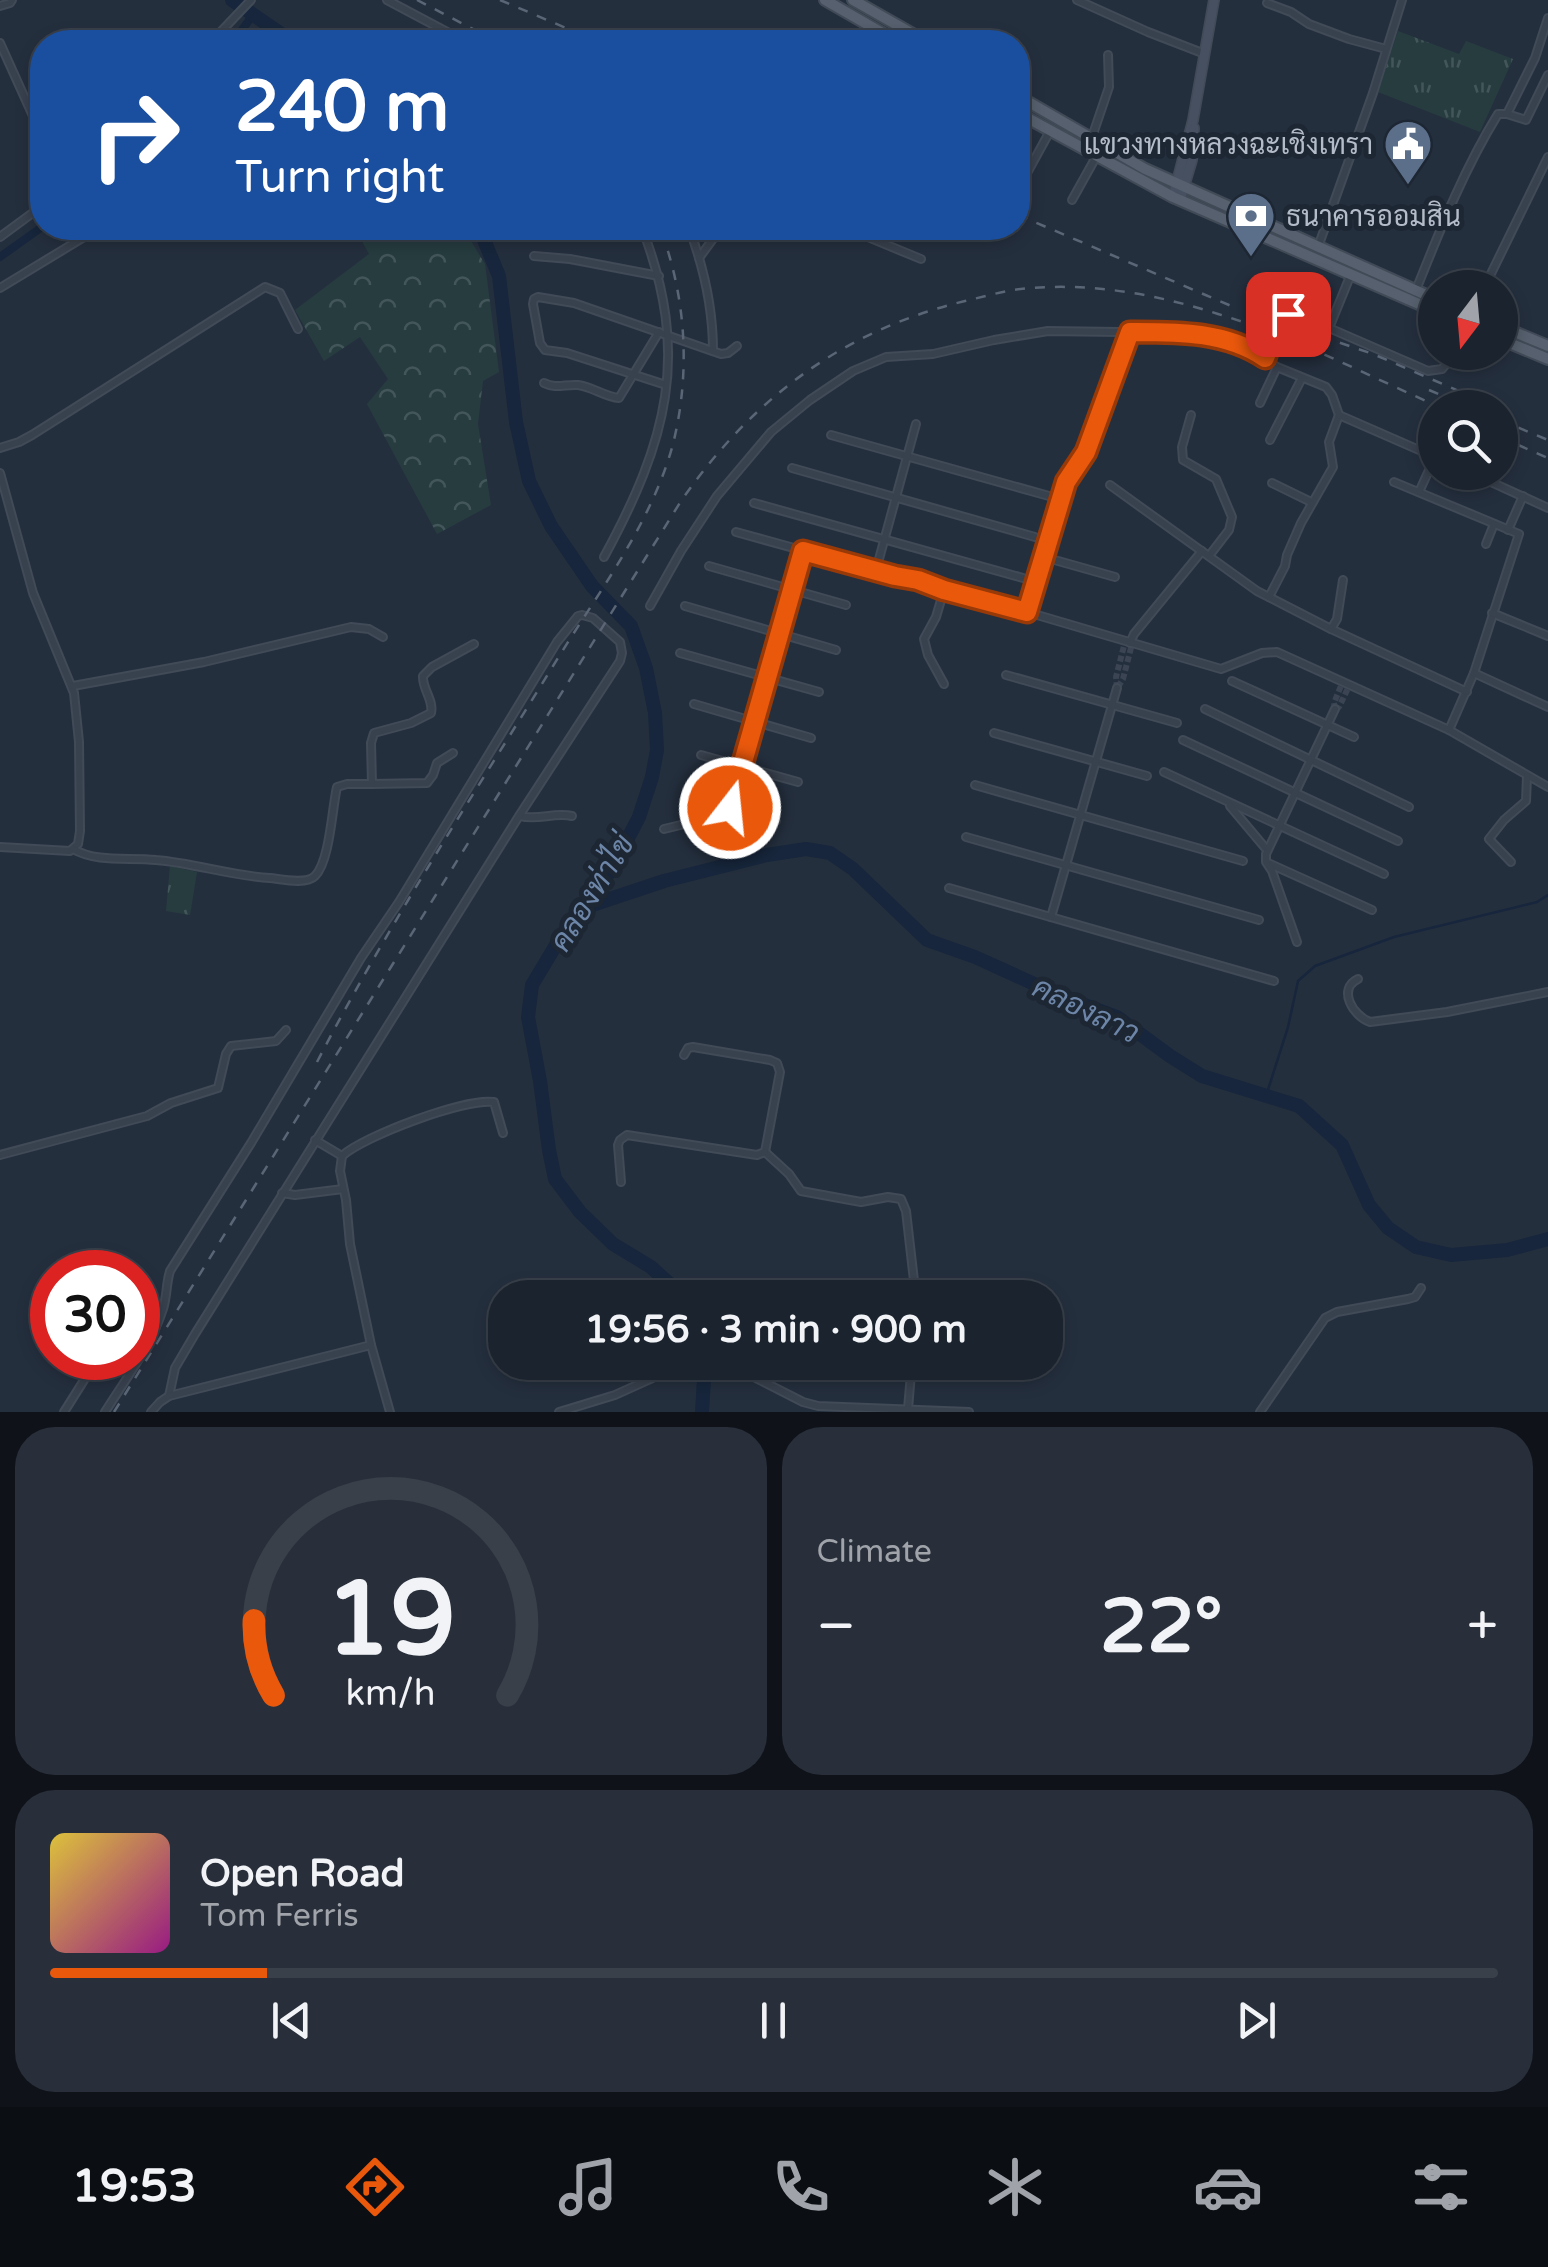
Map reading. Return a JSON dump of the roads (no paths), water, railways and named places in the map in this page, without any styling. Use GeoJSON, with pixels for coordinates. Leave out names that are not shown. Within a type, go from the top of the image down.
{"type":"FeatureCollection","features":[{"type":"Feature","properties":{"kind":"main road"},"geometry":{"type":"LineString","coordinates":[[825,0],[877,30]]}},
{"type":"Feature","properties":{"kind":"main road"},"geometry":{"type":"LineString","coordinates":[[853,0],[906,30]]}},
{"type":"Feature","properties":{"kind":"main road"},"geometry":{"type":"LineString","coordinates":[[1030,103],[1146,169],[1416,291]]}},
{"type":"Feature","properties":{"kind":"main road"},"geometry":{"type":"LineString","coordinates":[[1030,120],[1177,198],[1418,304]]}},
{"type":"Feature","properties":{"kind":"main road"},"geometry":{"type":"LineString","coordinates":[[1518,334],[1548,346]]}},
{"type":"Feature","properties":{"kind":"main road"},"geometry":{"type":"LineString","coordinates":[[1518,346],[1548,359]]}},
{"type":"Feature","properties":{"kind":"street"},"geometry":{"type":"LineString","coordinates":[[0,6],[12,0]]}},
{"type":"Feature","properties":{"kind":"street"},"geometry":{"type":"LineString","coordinates":[[223,30],[251,0]]}},
{"type":"Feature","properties":{"kind":"street"},"geometry":{"type":"LineString","coordinates":[[387,0],[443,30]]}},
{"type":"Feature","properties":{"kind":"street"},"geometry":{"type":"LineString","coordinates":[[1077,0],[1205,54]]}},
{"type":"Feature","properties":{"kind":"street"},"geometry":{"type":"LineString","coordinates":[[1177,198],[1192,160],[1194,120],[1214,0]]}},
{"type":"Feature","properties":{"kind":"street"},"geometry":{"type":"LineString","coordinates":[[1318,247],[1402,0]]}},
{"type":"Feature","properties":{"kind":"street"},"geometry":{"type":"LineString","coordinates":[[1267,3],[1309,24],[1386,49]]}},
{"type":"Feature","properties":{"kind":"street"},"geometry":{"type":"LineString","coordinates":[[1507,114],[1535,58],[1548,18]]}},
{"type":"Feature","properties":{"kind":"street"},"geometry":{"type":"LineString","coordinates":[[0,43],[30,109]]}},
{"type":"Feature","properties":{"kind":"street"},"geometry":{"type":"LineString","coordinates":[[1091,138],[1108,92],[1108,55]]}},
{"type":"Feature","properties":{"kind":"street"},"geometry":{"type":"LineString","coordinates":[[1416,291],[1481,142],[1498,114],[1526,120],[1548,74]]}},
{"type":"Feature","properties":{"kind":"street"},"geometry":{"type":"LineString","coordinates":[[1030,168],[1050,131]]}},
{"type":"Feature","properties":{"kind":"street"},"geometry":{"type":"LineString","coordinates":[[1072,200],[1096,157]]}},
{"type":"Feature","properties":{"kind":"street"},"geometry":{"type":"LineString","coordinates":[[1493,270],[1548,157]]}},
{"type":"Feature","properties":{"kind":"street"},"geometry":{"type":"LineString","coordinates":[[0,237],[30,215]]}},
{"type":"Feature","properties":{"kind":"street"},"geometry":{"type":"LineString","coordinates":[[0,288],[79,240]]}},
{"type":"Feature","properties":{"kind":"street"},"geometry":{"type":"LineString","coordinates":[[604,557],[648,467],[666,384],[669,337],[659,276],[646,240]]}},
{"type":"Feature","properties":{"kind":"street"},"geometry":{"type":"LineString","coordinates":[[693,240],[710,310],[712,351]]}},
{"type":"Feature","properties":{"kind":"street"},"geometry":{"type":"LineString","coordinates":[[698,258],[712,240]]}},
{"type":"Feature","properties":{"kind":"street"},"geometry":{"type":"LineString","coordinates":[[875,240],[921,259]]}},
{"type":"Feature","properties":{"kind":"street"},"geometry":{"type":"LineString","coordinates":[[534,256],[570,258],[659,276]]}},
{"type":"Feature","properties":{"kind":"street"},"geometry":{"type":"LineString","coordinates":[[1328,328],[1351,274]]}},
{"type":"Feature","properties":{"kind":"street"},"geometry":{"type":"LineString","coordinates":[[0,448],[32,436],[265,287],[280,293],[298,329]]}},
{"type":"Feature","properties":{"kind":"street"},"geometry":{"type":"LineString","coordinates":[[666,384],[567,353],[545,350],[540,343],[534,299],[574,303],[712,351],[728,353],[737,346]]}},
{"type":"Feature","properties":{"kind":"street"},"geometry":{"type":"LineString","coordinates":[[1265,358],[1283,313],[1418,367]]}},
{"type":"Feature","properties":{"kind":"street"},"geometry":{"type":"LineString","coordinates":[[650,606],[718,496],[771,432],[810,400],[853,371],[886,357],[933,354],[1048,331],[1188,332],[1222,339],[1254,351],[1326,388],[1332,395],[1340,415],[1330,442],[1332,466],[1311,502],[1269,597]]}},
{"type":"Feature","properties":{"kind":"street"},"geometry":{"type":"LineString","coordinates":[[544,383],[552,387],[580,386],[619,398],[659,332]]}},
{"type":"Feature","properties":{"kind":"street"},"geometry":{"type":"LineString","coordinates":[[1027,612],[1066,482],[1086,452],[1130,332]]}},
{"type":"Feature","properties":{"kind":"street"},"geometry":{"type":"LineString","coordinates":[[1260,403],[1277,366]]}},
{"type":"Feature","properties":{"kind":"street"},"geometry":{"type":"LineString","coordinates":[[1270,440],[1302,378]]}},
{"type":"Feature","properties":{"kind":"street"},"geometry":{"type":"LineString","coordinates":[[1130,643],[1229,530],[1232,516],[1216,480],[1182,460],[1191,415]]}},
{"type":"Feature","properties":{"kind":"street"},"geometry":{"type":"LineString","coordinates":[[1340,415],[1418,450]]}},
{"type":"Feature","properties":{"kind":"street"},"geometry":{"type":"LineString","coordinates":[[876,570],[916,424]]}},
{"type":"Feature","properties":{"kind":"street"},"geometry":{"type":"LineString","coordinates":[[831,435],[1049,496]]}},
{"type":"Feature","properties":{"kind":"street"},"geometry":{"type":"LineString","coordinates":[[792,468],[1035,537]]}},
{"type":"Feature","properties":{"kind":"street"},"geometry":{"type":"LineString","coordinates":[[0,473],[33,593],[76,699],[80,831],[73,849]]}},
{"type":"Feature","properties":{"kind":"street"},"geometry":{"type":"LineString","coordinates":[[1394,482],[1519,534],[1474,673],[1449,730]]}},
{"type":"Feature","properties":{"kind":"street"},"geometry":{"type":"LineString","coordinates":[[1272,483],[1311,502]]}},
{"type":"Feature","properties":{"kind":"street"},"geometry":{"type":"LineString","coordinates":[[1110,485],[1257,591],[1467,692]]}},
{"type":"Feature","properties":{"kind":"street"},"geometry":{"type":"LineString","coordinates":[[1509,490],[1548,508]]}},
{"type":"Feature","properties":{"kind":"street"},"geometry":{"type":"LineString","coordinates":[[1508,530],[1522,496]]}},
{"type":"Feature","properties":{"kind":"street"},"geometry":{"type":"LineString","coordinates":[[754,503],[1023,578]]}},
{"type":"Feature","properties":{"kind":"street"},"geometry":{"type":"LineString","coordinates":[[1486,544],[1494,524]]}},
{"type":"Feature","properties":{"kind":"street"},"geometry":{"type":"LineString","coordinates":[[736,532],[918,580],[1221,669],[1277,652],[1449,730],[1548,787]]}},
{"type":"Feature","properties":{"kind":"street"},"geometry":{"type":"LineString","coordinates":[[664,828],[718,816],[730,808],[803,551]]}},
{"type":"Feature","properties":{"kind":"street"},"geometry":{"type":"LineString","coordinates":[[1044,556],[1115,577]]}},
{"type":"Feature","properties":{"kind":"street"},"geometry":{"type":"LineString","coordinates":[[709,566],[846,604]]}},
{"type":"Feature","properties":{"kind":"street"},"geometry":{"type":"LineString","coordinates":[[1331,629],[1343,580]]}},
{"type":"Feature","properties":{"kind":"street"},"geometry":{"type":"LineString","coordinates":[[944,590],[924,639],[944,684]]}},
{"type":"Feature","properties":{"kind":"street"},"geometry":{"type":"LineString","coordinates":[[685,606],[836,650]]}},
{"type":"Feature","properties":{"kind":"street"},"geometry":{"type":"LineString","coordinates":[[1492,613],[1548,636]]}},
{"type":"Feature","properties":{"kind":"street"},"geometry":{"type":"LineString","coordinates":[[104,1412],[153,1333],[163,1309],[170,1271],[557,642],[578,616],[587,616],[620,642],[622,653],[174,1368],[170,1396]]}},
{"type":"Feature","properties":{"kind":"street"},"geometry":{"type":"LineString","coordinates":[[72,686],[204,662],[351,627],[383,637]]}},
{"type":"Feature","properties":{"kind":"street"},"geometry":{"type":"LineString","coordinates":[[372,784],[374,733],[428,716],[432,706],[422,676],[474,644]]}},
{"type":"Feature","properties":{"kind":"street"},"geometry":{"type":"LineString","coordinates":[[680,653],[819,692]]}},
{"type":"Feature","properties":{"kind":"street"},"geometry":{"type":"LineString","coordinates":[[1474,673],[1548,708]]}},
{"type":"Feature","properties":{"kind":"street"},"geometry":{"type":"LineString","coordinates":[[1006,675],[1177,723]]}},
{"type":"Feature","properties":{"kind":"street"},"geometry":{"type":"LineString","coordinates":[[1232,681],[1354,738]]}},
{"type":"Feature","properties":{"kind":"street"},"geometry":{"type":"LineString","coordinates":[[1051,917],[1117,688]]}},
{"type":"Feature","properties":{"kind":"street"},"geometry":{"type":"LineString","coordinates":[[694,704],[810,738]]}},
{"type":"Feature","properties":{"kind":"street"},"geometry":{"type":"LineString","coordinates":[[1205,709],[1410,806]]}},
{"type":"Feature","properties":{"kind":"street"},"geometry":{"type":"LineString","coordinates":[[1297,942],[1266,862],[1267,850],[1335,709]]}},
{"type":"Feature","properties":{"kind":"street"},"geometry":{"type":"LineString","coordinates":[[994,732],[1147,776]]}},
{"type":"Feature","properties":{"kind":"street"},"geometry":{"type":"LineString","coordinates":[[1183,740],[1398,841]]}},
{"type":"Feature","properties":{"kind":"street"},"geometry":{"type":"LineString","coordinates":[[0,847],[73,849],[94,857],[158,860],[250,877],[309,880],[318,872],[328,840],[338,787],[426,784],[437,763],[453,754]]}},
{"type":"Feature","properties":{"kind":"street"},"geometry":{"type":"LineString","coordinates":[[701,755],[798,782]]}},
{"type":"Feature","properties":{"kind":"street"},"geometry":{"type":"LineString","coordinates":[[1164,772],[1384,874]]}},
{"type":"Feature","properties":{"kind":"street"},"geometry":{"type":"LineString","coordinates":[[1511,862],[1489,839],[1526,800],[1527,776]]}},
{"type":"Feature","properties":{"kind":"street"},"geometry":{"type":"LineString","coordinates":[[976,786],[1243,861]]}},
{"type":"Feature","properties":{"kind":"street"},"geometry":{"type":"LineString","coordinates":[[689,797],[776,821]]}},
{"type":"Feature","properties":{"kind":"street"},"geometry":{"type":"LineString","coordinates":[[1226,801],[1267,850]]}},
{"type":"Feature","properties":{"kind":"street"},"geometry":{"type":"LineString","coordinates":[[519,816],[572,816]]}},
{"type":"Feature","properties":{"kind":"street"},"geometry":{"type":"LineString","coordinates":[[966,838],[1259,920]]}},
{"type":"Feature","properties":{"kind":"street"},"geometry":{"type":"LineString","coordinates":[[1266,862],[1372,910]]}},
{"type":"Feature","properties":{"kind":"street"},"geometry":{"type":"LineString","coordinates":[[948,888],[1274,981]]}},
{"type":"Feature","properties":{"kind":"street"},"geometry":{"type":"LineString","coordinates":[[1358,979],[1349,986],[1350,1002],[1361,1018],[1370,1022],[1548,992]]}},
{"type":"Feature","properties":{"kind":"street"},"geometry":{"type":"LineString","coordinates":[[0,1155],[148,1116],[171,1102],[213,1090],[220,1084],[231,1046],[276,1041],[286,1030]]}},
{"type":"Feature","properties":{"kind":"street"},"geometry":{"type":"LineString","coordinates":[[684,1055],[693,1047],[777,1064],[780,1072],[765,1152]]}},
{"type":"Feature","properties":{"kind":"street"},"geometry":{"type":"LineString","coordinates":[[390,1412],[370,1345],[350,1244],[342,1156],[386,1133],[476,1102],[494,1102],[504,1133]]}},
{"type":"Feature","properties":{"kind":"street"},"geometry":{"type":"LineString","coordinates":[[621,1182],[618,1145],[627,1135],[744,1154],[765,1152]]}},
{"type":"Feature","properties":{"kind":"street"},"geometry":{"type":"LineString","coordinates":[[315,1140],[342,1156]]}},
{"type":"Feature","properties":{"kind":"street"},"geometry":{"type":"LineString","coordinates":[[765,1152],[801,1191],[862,1202],[900,1199],[906,1211],[914,1280]]}},
{"type":"Feature","properties":{"kind":"street"},"geometry":{"type":"LineString","coordinates":[[282,1193],[295,1196],[343,1188]]}},
{"type":"Feature","properties":{"kind":"street"},"geometry":{"type":"LineString","coordinates":[[1260,1412],[1325,1318],[1337,1312],[1408,1300],[1416,1297],[1421,1288]]}},
{"type":"Feature","properties":{"kind":"street"},"geometry":{"type":"LineString","coordinates":[[151,1412],[170,1396],[370,1345]]}},
{"type":"Feature","properties":{"kind":"street"},"geometry":{"type":"LineString","coordinates":[[558,1412],[677,1372],[750,1375],[808,1404],[969,1412]]}},
{"type":"Feature","properties":{"kind":"street"},"geometry":{"type":"LineString","coordinates":[[64,1412],[84,1380]]}},
{"type":"Feature","properties":{"kind":"street"},"geometry":{"type":"LineString","coordinates":[[908,1410],[910,1380]]}},
{"type":"Feature","properties":{"kind":"waterway","name":"คลองท่าไข่"},"geometry":{"type":"LineString","coordinates":[[232,0],[276,30]]}},
{"type":"Feature","properties":{"kind":"waterway"},"geometry":{"type":"LineString","coordinates":[[242,30],[253,15]]}},
{"type":"Feature","properties":{"kind":"waterway"},"geometry":{"type":"LineString","coordinates":[[0,257],[30,236]]}},
{"type":"Feature","properties":{"kind":"waterway","name":"คลองท่าไข่"},"geometry":{"type":"LineString","coordinates":[[484,240],[499,276],[516,422],[529,481],[551,526],[592,586],[631,626],[646,668],[655,713],[657,750],[639,817],[613,867],[559,940],[532,985],[528,1017],[549,1150],[555,1179],[580,1212],[613,1244],[665,1280]]}},
{"type":"Feature","properties":{"kind":"waterway","name":"คลองลาว"},"geometry":{"type":"LineString","coordinates":[[586,907],[664,881],[767,855],[806,849],[830,853],[853,869],[927,940],[1117,1017],[1202,1076],[1299,1106],[1342,1145],[1369,1205],[1388,1228],[1416,1247],[1451,1255],[1507,1250],[1548,1239]]}},
{"type":"Feature","properties":{"kind":"waterway"},"geometry":{"type":"LineString","coordinates":[[1266,1096],[1298,981],[1315,966],[1394,937],[1537,902],[1548,895]]}},
{"type":"Feature","properties":{"kind":"waterway","name":"คลองท่าไข่"},"geometry":{"type":"LineString","coordinates":[[702,1412],[704,1380]]}},
{"type":"Feature","properties":{"kind":"tunnel"},"geometry":{"type":"LineString","coordinates":[[902,579],[938,589]]}},
{"type":"Feature","properties":{"kind":"tunnel"},"geometry":{"type":"LineString","coordinates":[[1117,688],[1125,642]]}},
{"type":"Feature","properties":{"kind":"tunnel"},"geometry":{"type":"LineString","coordinates":[[1118,687],[1132,644]]}},
{"type":"Feature","properties":{"kind":"tunnel"},"geometry":{"type":"LineString","coordinates":[[1335,709],[1343,681]]}},
{"type":"Feature","properties":{"kind":"tunnel"},"geometry":{"type":"LineString","coordinates":[[1335,709],[1350,684]]}},
{"type":"Feature","properties":{"kind":"railway"},"geometry":{"type":"LineString","coordinates":[[417,0],[475,30]]}},
{"type":"Feature","properties":{"kind":"railway"},"geometry":{"type":"LineString","coordinates":[[500,0],[571,30]]}},
{"type":"Feature","properties":{"kind":"railway"},"geometry":{"type":"LineString","coordinates":[[1030,220],[1236,308]]}},
{"type":"Feature","properties":{"kind":"railway"},"geometry":{"type":"LineString","coordinates":[[317,1062],[403,908],[623,555],[664,473],[679,417],[684,362],[676,280],[664,240]]}},
{"type":"Feature","properties":{"kind":"railway"},"geometry":{"type":"LineString","coordinates":[[114,1412],[681,501],[738,431],[770,400],[840,350],[879,330],[965,301],[1015,290],[1056,287],[1103,289],[1196,307],[1303,345],[1418,397]]}},
{"type":"Feature","properties":{"kind":"railway"},"geometry":{"type":"LineString","coordinates":[[1302,330],[1373,354],[1457,390]]}},
{"type":"Feature","properties":{"kind":"railway"},"geometry":{"type":"LineString","coordinates":[[1518,428],[1548,440]]}},
{"type":"Feature","properties":{"kind":"railway"},"geometry":{"type":"LineString","coordinates":[[1518,445],[1548,458]]}},
{"type":"Feature","properties":{"kind":"place","name":"แขวงทางหลวงฉะเชิงเทรา"},"geometry":{"type":"Point","coordinates":[1408,186]}},
{"type":"Feature","properties":{"kind":"place","name":"ธนาคารออมสิน"},"geometry":{"type":"Point","coordinates":[1251,258]}}]}
